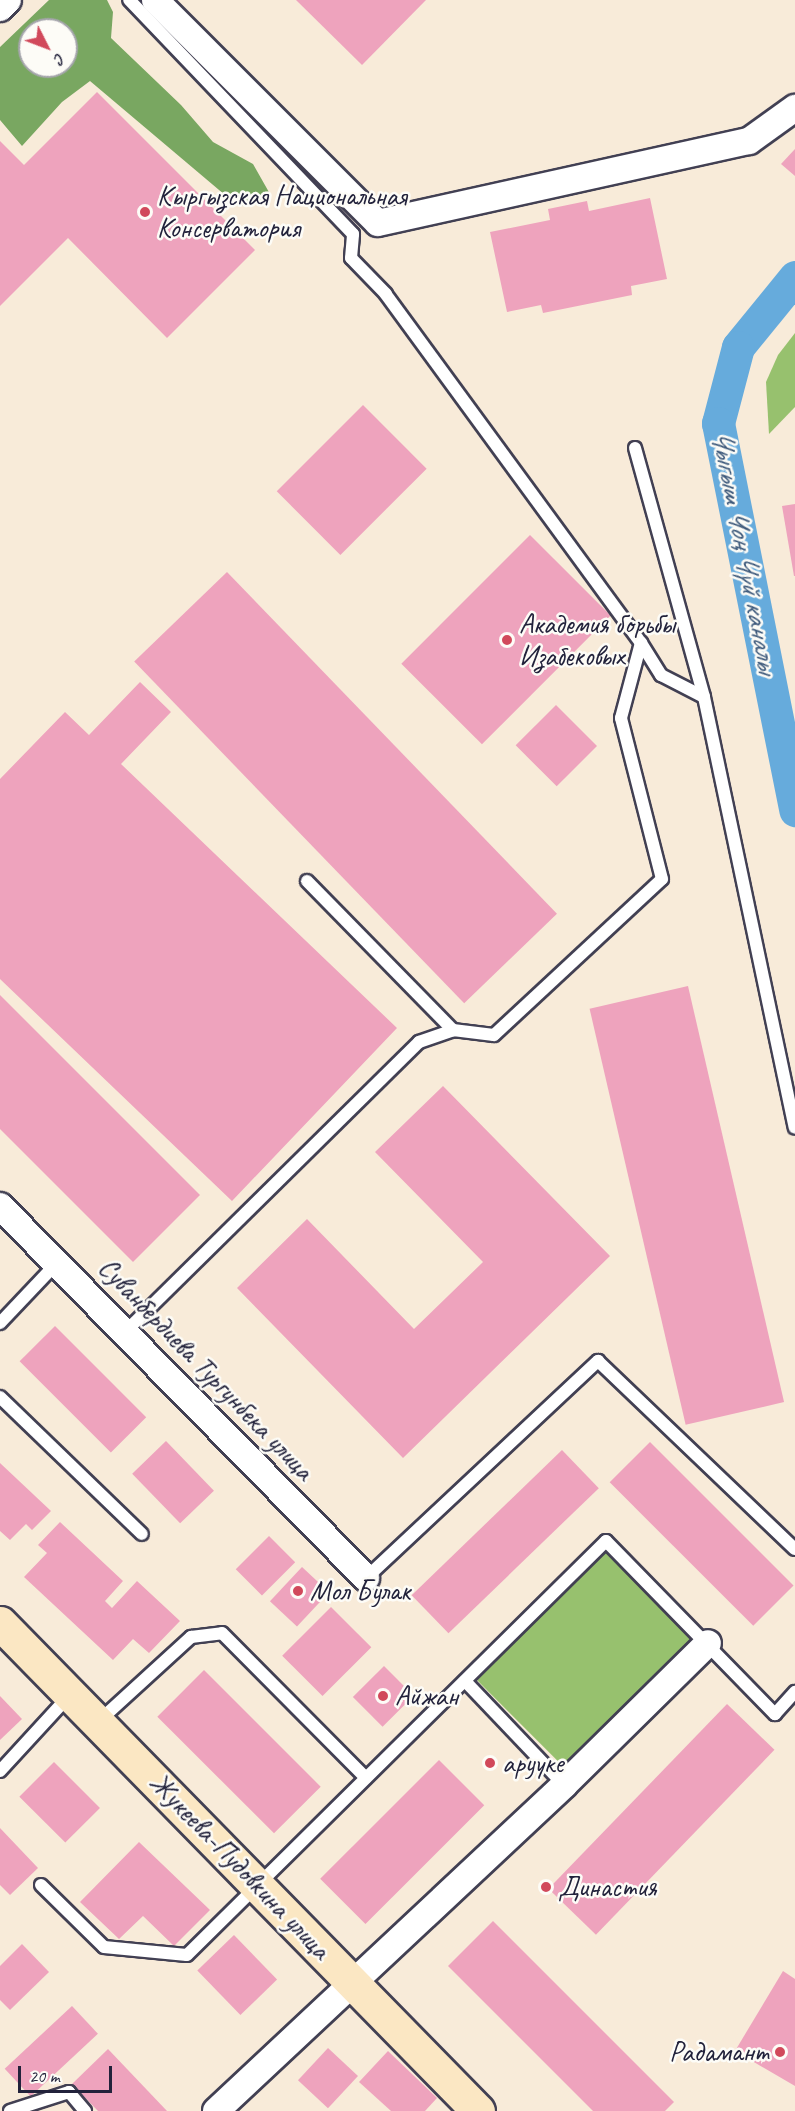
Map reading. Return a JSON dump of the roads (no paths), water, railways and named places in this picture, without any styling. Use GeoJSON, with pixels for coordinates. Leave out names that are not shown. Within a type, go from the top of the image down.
{"type":"FeatureCollection","features":[{"type":"Feature","properties":{"kind":"main road","name":"Жукеева-Пудовкина улица"},"geometry":{"type":"LineString","coordinates":[[0,1623],[478,2111]]}},
{"type":"Feature","properties":{"kind":"street"},"geometry":{"type":"LineString","coordinates":[[0,8],[8,0]]}},
{"type":"Feature","properties":{"kind":"street"},"geometry":{"type":"LineString","coordinates":[[155,0],[378,223],[749,141],[795,108]]}},
{"type":"Feature","properties":{"kind":"street","name":"Суванбердиева Тургунбека улица"},"geometry":{"type":"LineString","coordinates":[[0,1206],[366,1578]]}},
{"type":"Feature","properties":{"kind":"street"},"geometry":{"type":"LineString","coordinates":[[216,2111],[564,1785],[708,1643]]}},
{"type":"Feature","properties":{"kind":"lane"},"geometry":{"type":"LineString","coordinates":[[129,0],[353,234],[351,258],[386,294],[641,643],[661,675],[704,697]]}},
{"type":"Feature","properties":{"kind":"lane"},"geometry":{"type":"LineString","coordinates":[[635,448],[704,697],[795,1127]]}},
{"type":"Feature","properties":{"kind":"lane"},"geometry":{"type":"LineString","coordinates":[[125,1332],[418,1042],[453,1030],[494,1035],[662,879],[621,718],[641,643]]}},
{"type":"Feature","properties":{"kind":"lane"},"geometry":{"type":"LineString","coordinates":[[307,881],[453,1030]]}},
{"type":"Feature","properties":{"kind":"lane"},"geometry":{"type":"LineString","coordinates":[[0,1323],[57,1263]]}},
{"type":"Feature","properties":{"kind":"lane"},"geometry":{"type":"LineString","coordinates":[[366,1578],[598,1361],[795,1549]]}},
{"type":"Feature","properties":{"kind":"lane"},"geometry":{"type":"LineString","coordinates":[[0,1397],[142,1534]]}},
{"type":"Feature","properties":{"kind":"lane"},"geometry":{"type":"LineString","coordinates":[[41,1885],[104,1947],[187,1955],[606,1541],[775,1714],[795,1692]]}},
{"type":"Feature","properties":{"kind":"lane"},"geometry":{"type":"LineString","coordinates":[[98,1722],[191,1637],[222,1632],[366,1778]]}},
{"type":"Feature","properties":{"kind":"lane"},"geometry":{"type":"LineString","coordinates":[[465,1681],[564,1785]]}},
{"type":"Feature","properties":{"kind":"lane"},"geometry":{"type":"LineString","coordinates":[[0,1771],[71,1695]]}},
{"type":"Feature","properties":{"kind":"lane"},"geometry":{"type":"LineString","coordinates":[[10,2111],[69,2092],[85,2111]]}},
{"type":"Feature","properties":{"kind":"waterway","name":"Чыгыш Чоң Чүй каналы"},"geometry":{"type":"LineString","coordinates":[[795,277],[738,347],[718,423],[795,810]]}},
{"type":"Feature","properties":{"kind":"place","name":"Кыргызская Национальная Консерватория"},"geometry":{"type":"Point","coordinates":[145,212]}},
{"type":"Feature","properties":{"kind":"place","name":"Академия борьбы Изабековых"},"geometry":{"type":"Point","coordinates":[507,640]}},
{"type":"Feature","properties":{"kind":"place","name":"Мол Булак"},"geometry":{"type":"Point","coordinates":[298,1591]}},
{"type":"Feature","properties":{"kind":"place","name":"Айжан"},"geometry":{"type":"Point","coordinates":[383,1696]}},
{"type":"Feature","properties":{"kind":"place","name":"арууке"},"geometry":{"type":"Point","coordinates":[490,1763]}},
{"type":"Feature","properties":{"kind":"place","name":"Династия"},"geometry":{"type":"Point","coordinates":[546,1887]}},
{"type":"Feature","properties":{"kind":"place","name":"Радамант"},"geometry":{"type":"Point","coordinates":[780,2052]}}]}
